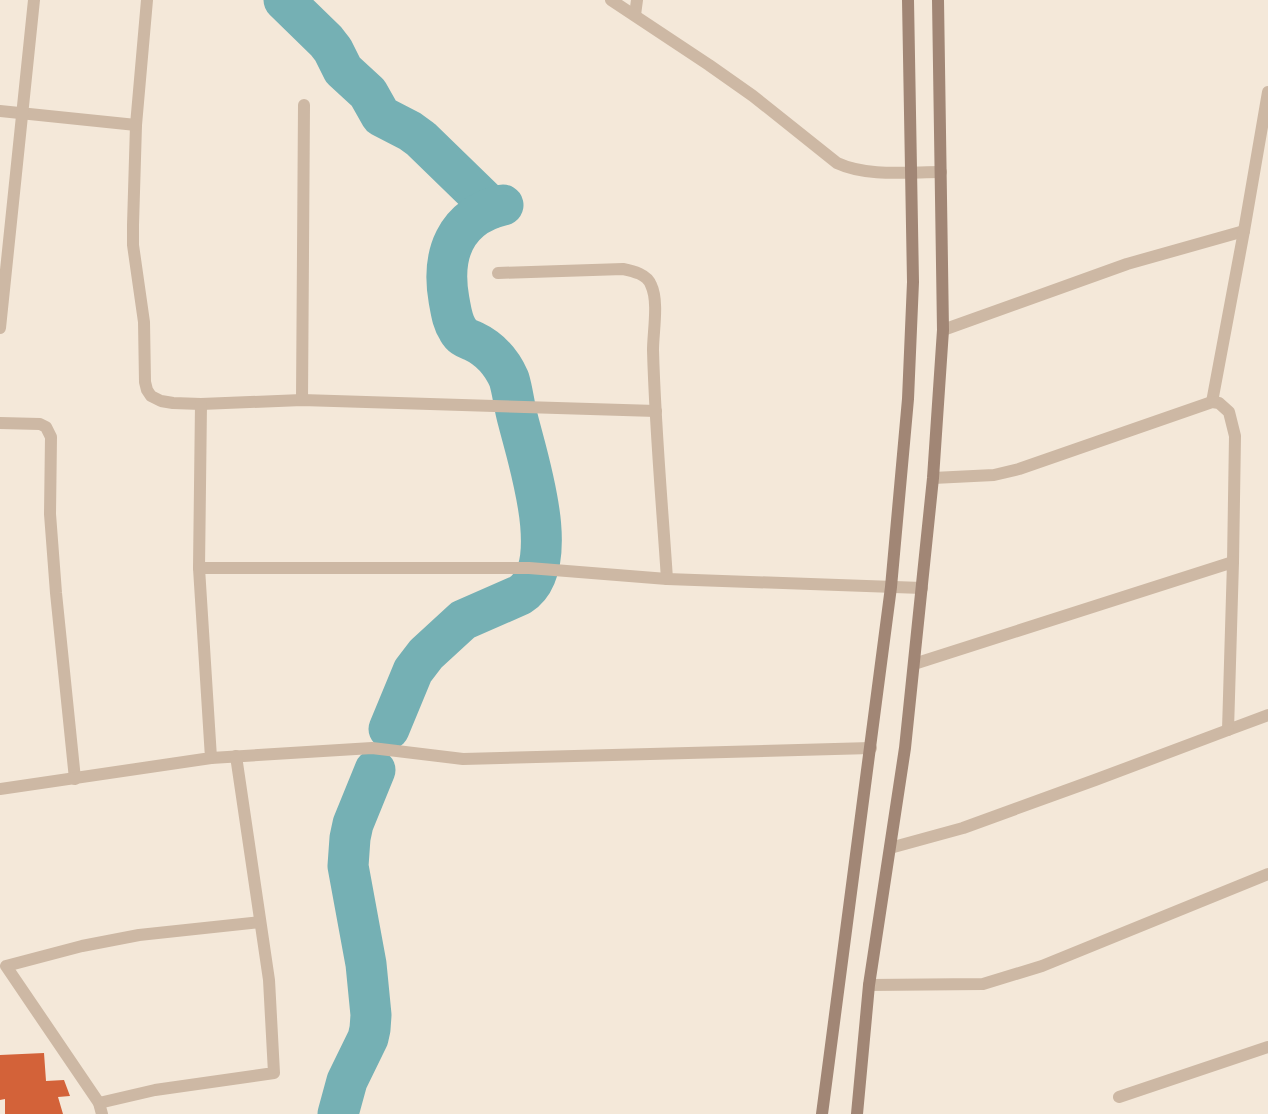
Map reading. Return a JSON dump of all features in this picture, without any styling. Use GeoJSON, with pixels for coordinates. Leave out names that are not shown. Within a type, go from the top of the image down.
{"type":"FeatureCollection","features":[{"type":"Feature","properties":{"kind":"street"},"geometry":{"type":"LineString","coordinates":[[0,328],[34,0]]}},
{"type":"Feature","properties":{"kind":"street"},"geometry":{"type":"LineString","coordinates":[[147,0],[136,125],[132,225],[144,322],[145,374],[147,390],[151,396],[161,401],[201,404],[302,400],[656,411]]}},
{"type":"Feature","properties":{"kind":"street"},"geometry":{"type":"LineString","coordinates":[[612,0],[745,91],[837,163],[849,169],[865,171],[941,172]]}},
{"type":"Feature","properties":{"kind":"street"},"geometry":{"type":"LineString","coordinates":[[636,15],[638,0]]}},
{"type":"Feature","properties":{"kind":"street"},"geometry":{"type":"LineString","coordinates":[[822,1114],[891,587],[908,390],[913,282],[908,0]]}},
{"type":"Feature","properties":{"kind":"street"},"geometry":{"type":"LineString","coordinates":[[856,1114],[869,985],[905,748],[933,478],[944,330],[938,0]]}},
{"type":"Feature","properties":{"kind":"street"},"geometry":{"type":"LineString","coordinates":[[1212,402],[1268,92]]}},
{"type":"Feature","properties":{"kind":"street"},"geometry":{"type":"LineString","coordinates":[[302,400],[304,105]]}},
{"type":"Feature","properties":{"kind":"street"},"geometry":{"type":"LineString","coordinates":[[0,110],[136,125]]}},
{"type":"Feature","properties":{"kind":"street"},"geometry":{"type":"LineString","coordinates":[[944,330],[1126,264],[1244,231]]}},
{"type":"Feature","properties":{"kind":"street"},"geometry":{"type":"LineString","coordinates":[[498,273],[623,269],[636,272],[646,278],[651,285],[654,297],[653,349],[667,579]]}},
{"type":"Feature","properties":{"kind":"street"},"geometry":{"type":"LineString","coordinates":[[933,478],[994,475],[1019,469],[1212,402],[1219,403],[1228,412],[1235,436],[1228,730]]}},
{"type":"Feature","properties":{"kind":"street"},"geometry":{"type":"LineString","coordinates":[[201,404],[199,568],[211,758]]}},
{"type":"Feature","properties":{"kind":"street"},"geometry":{"type":"LineString","coordinates":[[0,423],[40,424],[46,427],[51,437],[50,514],[75,779]]}},
{"type":"Feature","properties":{"kind":"street"},"geometry":{"type":"LineString","coordinates":[[914,664],[1233,562]]}},
{"type":"Feature","properties":{"kind":"street"},"geometry":{"type":"LineString","coordinates":[[199,568],[529,568],[667,579],[922,588]]}},
{"type":"Feature","properties":{"kind":"street"},"geometry":{"type":"LineString","coordinates":[[890,848],[963,828],[1086,784],[1268,714]]}},
{"type":"Feature","properties":{"kind":"street"},"geometry":{"type":"LineString","coordinates":[[0,789],[211,758],[372,748],[464,758],[871,748]]}},
{"type":"Feature","properties":{"kind":"street"},"geometry":{"type":"LineString","coordinates":[[236,756],[260,922],[270,998],[274,1073],[155,1090],[100,1108],[6,966],[82,946],[129,937],[260,922]]}},
{"type":"Feature","properties":{"kind":"street"},"geometry":{"type":"LineString","coordinates":[[869,985],[983,984],[1042,966],[1268,874]]}},
{"type":"Feature","properties":{"kind":"street"},"geometry":{"type":"LineString","coordinates":[[1119,1096],[1268,1046]]}},
{"type":"Feature","properties":{"kind":"building"},"geometry":{"type":"Polygon","coordinates":[[[44,1053],[46,1081],[64,1080],[70,1096],[58,1097],[63,1114],[5,1114],[5,1099],[0,1100],[0,1055],[44,1053]]]}},
{"type":"Feature","properties":{"kind":"waterway"},"geometry":{"type":"LineString","coordinates":[[284,0],[326,41],[343,70],[368,93],[381,116],[421,139],[492,208]]}},
{"type":"Feature","properties":{"kind":"waterway"},"geometry":{"type":"LineString","coordinates":[[389,729],[413,671],[426,654],[463,620],[520,595],[533,581],[540,561],[541,538],[535,486],[509,379],[499,361],[479,344],[464,337],[454,323],[447,283],[450,253],[455,240],[463,228],[473,218],[487,210],[503,205]]}},
{"type":"Feature","properties":{"kind":"waterway"},"geometry":{"type":"LineString","coordinates":[[338,1114],[347,1081],[368,1038],[370,1029],[371,1015],[366,964],[348,866],[353,824],[375,770]]}}]}
